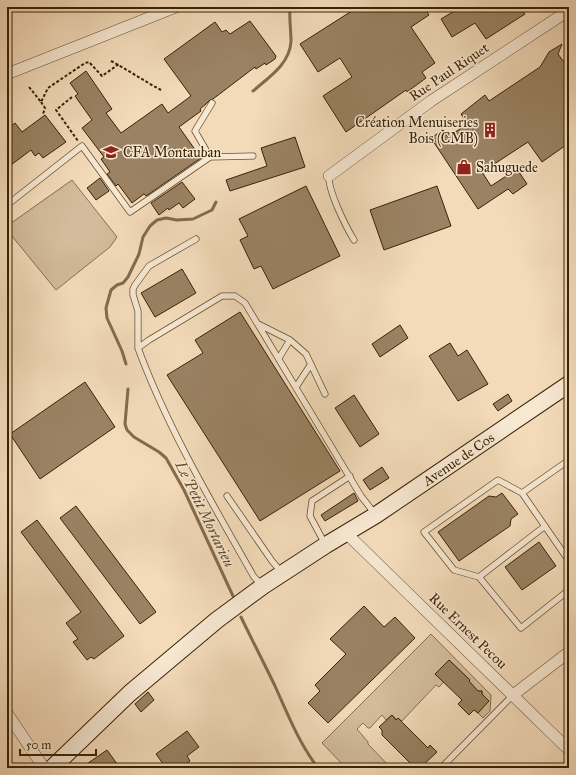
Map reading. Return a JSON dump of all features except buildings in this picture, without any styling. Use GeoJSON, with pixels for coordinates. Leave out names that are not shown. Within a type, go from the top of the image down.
{"type":"FeatureCollection","features":[{"type":"Feature","properties":{"kind":"street"},"geometry":{"type":"LineString","coordinates":[[7,74],[176,7]]}},
{"type":"Feature","properties":{"kind":"street","name":"Rue Paul Riquet"},"geometry":{"type":"LineString","coordinates":[[329,176],[431,101],[567,10]]}},
{"type":"Feature","properties":{"kind":"street","name":"Avenue de Cos"},"geometry":{"type":"LineString","coordinates":[[52,768],[130,693],[217,620],[263,586],[376,515],[569,384]]}},
{"type":"Feature","properties":{"kind":"street","name":"Rue Ernest Pecou"},"geometry":{"type":"LineString","coordinates":[[346,533],[569,750]]}},
{"type":"Feature","properties":{"kind":"street"},"geometry":{"type":"LineString","coordinates":[[513,695],[569,652]]}},
{"type":"Feature","properties":{"kind":"street"},"geometry":{"type":"LineString","coordinates":[[7,713],[44,768]]}},
{"type":"Feature","properties":{"kind":"lane"},"geometry":{"type":"LineString","coordinates":[[210,158],[196,131],[212,103]]}},
{"type":"Feature","properties":{"kind":"lane"},"geometry":{"type":"LineString","coordinates":[[7,205],[82,146],[130,212],[210,158],[253,156]]}},
{"type":"Feature","properties":{"kind":"lane"},"geometry":{"type":"LineString","coordinates":[[329,176],[329,183],[337,205],[354,240]]}},
{"type":"Feature","properties":{"kind":"lane"},"geometry":{"type":"LineString","coordinates":[[196,239],[149,266],[135,285],[133,289],[133,296],[138,311],[138,348],[147,372],[196,476],[254,577],[263,586]]}},
{"type":"Feature","properties":{"kind":"lane"},"geometry":{"type":"LineString","coordinates":[[138,348],[222,296],[235,296],[245,303],[361,496],[376,515]]}},
{"type":"Feature","properties":{"kind":"lane"},"geometry":{"type":"LineString","coordinates":[[258,324],[290,340],[306,354],[326,394]]}},
{"type":"Feature","properties":{"kind":"lane"},"geometry":{"type":"LineString","coordinates":[[279,358],[290,340]]}},
{"type":"Feature","properties":{"kind":"lane"},"geometry":{"type":"LineString","coordinates":[[296,387],[311,364]]}},
{"type":"Feature","properties":{"kind":"lane"},"geometry":{"type":"LineString","coordinates":[[522,493],[569,460]]}},
{"type":"Feature","properties":{"kind":"lane"},"geometry":{"type":"LineString","coordinates":[[326,545],[310,516],[312,501],[350,476]]}},
{"type":"Feature","properties":{"kind":"lane"},"geometry":{"type":"LineString","coordinates":[[569,561],[522,493],[498,480],[424,532],[454,570],[479,577],[521,628],[569,590]]}},
{"type":"Feature","properties":{"kind":"lane"},"geometry":{"type":"LineString","coordinates":[[227,496],[272,562],[282,574]]}},
{"type":"Feature","properties":{"kind":"lane"},"geometry":{"type":"LineString","coordinates":[[479,577],[545,526]]}},
{"type":"Feature","properties":{"kind":"lane"},"geometry":{"type":"LineString","coordinates":[[441,768],[513,695]]}},
{"type":"Feature","properties":{"kind":"path"},"geometry":{"type":"LineString","coordinates":[[111,61],[161,90]]}},
{"type":"Feature","properties":{"kind":"path"},"geometry":{"type":"LineString","coordinates":[[40,102],[48,88],[85,63],[89,62],[102,76],[118,64]]}},
{"type":"Feature","properties":{"kind":"path"},"geometry":{"type":"LineString","coordinates":[[29,87],[45,108],[43,114]]}},
{"type":"Feature","properties":{"kind":"path"},"geometry":{"type":"LineString","coordinates":[[72,98],[56,110],[82,146]]}},
{"type":"Feature","properties":{"kind":"shaded area"},"geometry":{"type":"Polygon","coordinates":[[[72,180],[117,237],[110,247],[56,290],[7,230],[7,226],[72,180]]]}},
{"type":"Feature","properties":{"kind":"shaded area"},"geometry":{"type":"Polygon","coordinates":[[[431,634],[491,695],[490,711],[483,718],[478,713],[488,701],[482,695],[482,691],[478,691],[474,687],[466,696],[460,691],[470,680],[449,660],[436,674],[444,682],[439,687],[436,685],[402,721],[398,718],[397,720],[392,715],[386,720],[382,715],[370,728],[363,723],[357,729],[368,744],[391,768],[346,768],[322,743],[431,634]]]}},
{"type":"Feature","properties":{"kind":"waterway","name":"Le Petit Mortarieu"},"geometry":{"type":"LineString","coordinates":[[253,91],[272,75],[287,57],[291,41],[290,7]]}},
{"type":"Feature","properties":{"kind":"waterway","name":"Le Petit Mortarieu"},"geometry":{"type":"LineString","coordinates":[[126,364],[122,351],[107,318],[106,308],[111,290],[117,285],[123,283],[128,277],[139,254],[143,237],[150,226],[157,220],[166,218],[177,220],[193,219],[212,210],[216,202]]}},
{"type":"Feature","properties":{"kind":"waterway","name":"Le Petit Mortarieu"},"geometry":{"type":"LineString","coordinates":[[128,389],[125,424],[127,430],[134,437],[166,458],[184,490],[233,596]]}},
{"type":"Feature","properties":{"kind":"waterway","name":"Le Petit Mortarieu"},"geometry":{"type":"LineString","coordinates":[[241,617],[294,728],[305,749],[318,768]]}},
{"type":"Feature","properties":{"kind":"place","name":"Création Menuiseries Bois (CMB)"},"geometry":{"type":"Point","coordinates":[490,130]}},
{"type":"Feature","properties":{"kind":"place","name":"CFA Montauban"},"geometry":{"type":"Point","coordinates":[111,152]}},
{"type":"Feature","properties":{"kind":"place","name":"Sahuguede"},"geometry":{"type":"Point","coordinates":[464,167]}}]}
